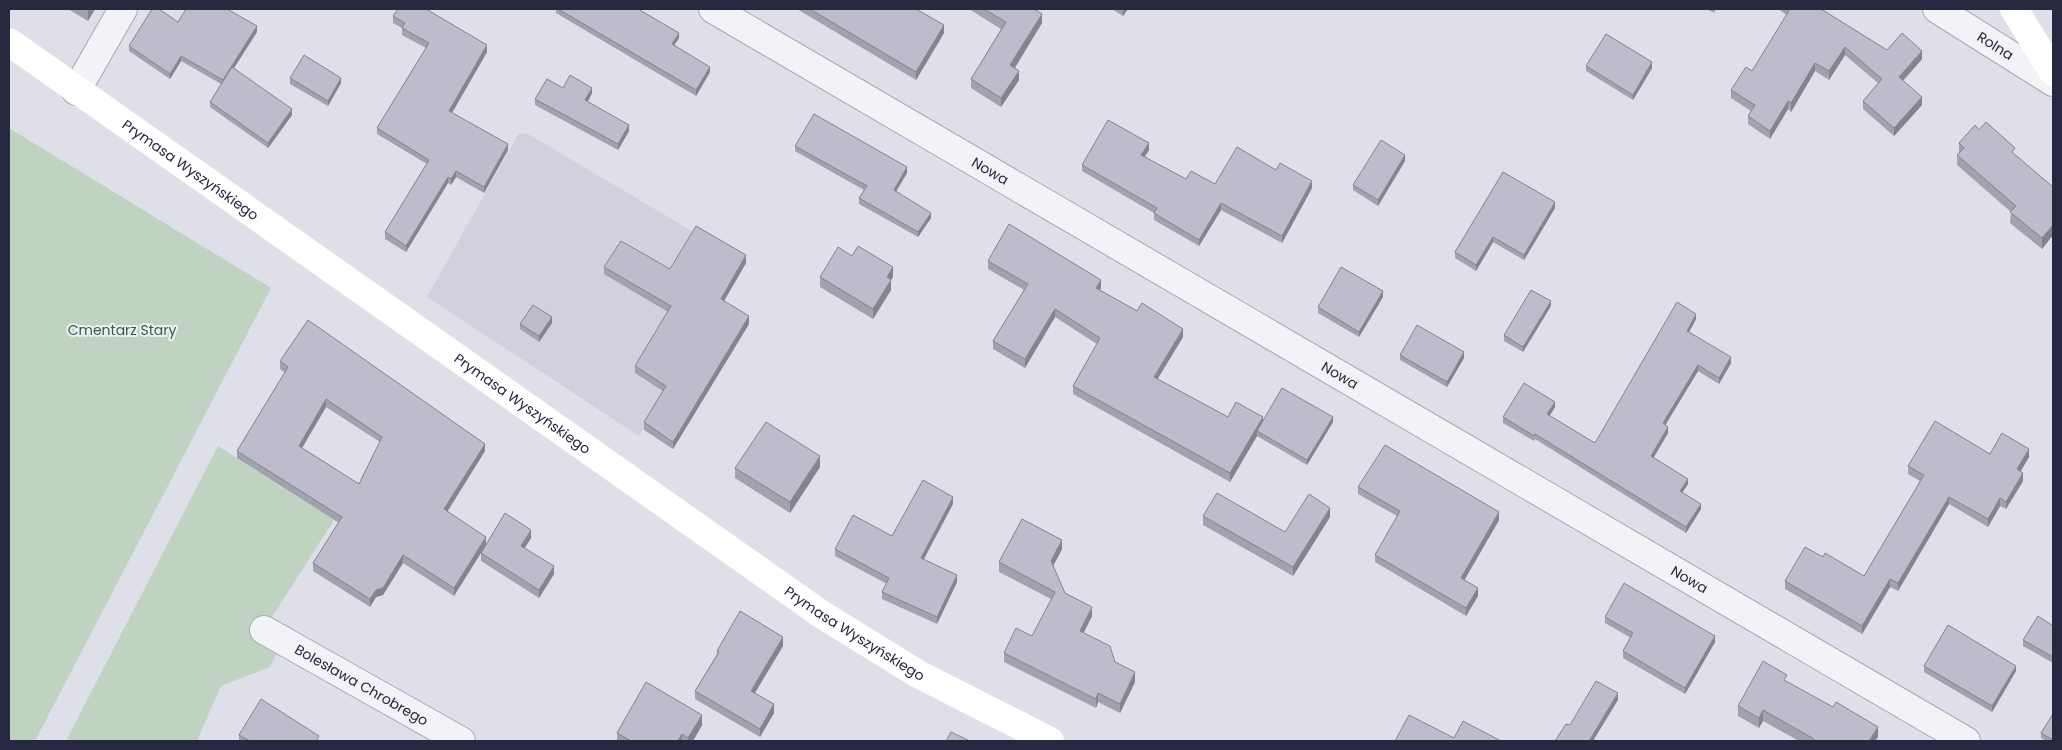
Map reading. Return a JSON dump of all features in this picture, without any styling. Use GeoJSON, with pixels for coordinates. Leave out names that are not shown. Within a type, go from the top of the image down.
{"type":"FeatureCollection","features":[{"type":"Feature","properties":{"kind":"street"},"geometry":{"type":"LineString","coordinates":[[76,91],[123,9]]}},
{"type":"Feature","properties":{"kind":"street","name":"Nowa"},"geometry":{"type":"LineString","coordinates":[[713,9],[1966,741]]}},
{"type":"Feature","properties":{"kind":"street","name":"Rolna"},"geometry":{"type":"LineString","coordinates":[[1937,9],[2053,82]]}},
{"type":"Feature","properties":{"kind":"street"},"geometry":{"type":"LineString","coordinates":[[2014,9],[2053,72]]}},
{"type":"Feature","properties":{"kind":"street","name":"Prymasa Wyszyńskiego"},"geometry":{"type":"LineString","coordinates":[[9,42],[821,614],[918,674],[1050,741]]}},
{"type":"Feature","properties":{"kind":"street","name":"Bolesława Chrobrego"},"geometry":{"type":"LineString","coordinates":[[264,630],[461,741]]}},
{"type":"Feature","properties":{"kind":"shaded area"},"geometry":{"type":"Polygon","coordinates":[[[519,133],[528,134],[746,263],[639,436],[427,297],[519,133]]]}},
{"type":"Feature","properties":{"kind":"green space","name":"Cmentarz Stary"},"geometry":{"type":"Polygon","coordinates":[[[9,128],[271,288],[35,741],[9,741],[9,128]]]}},
{"type":"Feature","properties":{"kind":"green space"},"geometry":{"type":"Polygon","coordinates":[[[218,446],[334,520],[272,617],[290,627],[270,667],[221,686],[197,741],[66,741],[218,446]]]}},
{"type":"Feature","properties":{"kind":"building"},"geometry":{"type":"Polygon","coordinates":[[[152,9],[159,9],[178,22],[186,9],[227,9],[257,26],[223,80],[181,56],[170,74],[129,46],[152,9]]]}},
{"type":"Feature","properties":{"kind":"building"},"geometry":{"type":"Polygon","coordinates":[[[398,9],[426,9],[487,45],[449,111],[508,144],[484,187],[456,171],[451,179],[448,177],[406,246],[385,232],[429,160],[377,128],[429,43],[402,28],[405,23],[393,16],[398,9]]]}},
{"type":"Feature","properties":{"kind":"building"},"geometry":{"type":"Polygon","coordinates":[[[558,9],[638,9],[679,33],[672,44],[710,67],[696,90],[558,9]]]}},
{"type":"Feature","properties":{"kind":"building"},"geometry":{"type":"Polygon","coordinates":[[[810,9],[916,9],[944,25],[916,72],[810,9]]]}},
{"type":"Feature","properties":{"kind":"building"},"geometry":{"type":"Polygon","coordinates":[[[984,9],[1034,9],[1042,14],[1010,65],[1019,71],[1001,98],[971,79],[1006,22],[984,9]]]}},
{"type":"Feature","properties":{"kind":"building"},"geometry":{"type":"Polygon","coordinates":[[[1790,9],[1821,9],[1887,50],[1902,33],[1922,51],[1899,77],[1922,97],[1894,128],[1863,101],[1882,79],[1845,47],[1829,71],[1815,63],[1791,103],[1788,101],[1770,131],[1748,116],[1755,105],[1731,90],[1746,67],[1752,71],[1790,9]]]}},
{"type":"Feature","properties":{"kind":"building"},"geometry":{"type":"Polygon","coordinates":[[[1606,34],[1652,62],[1633,95],[1586,66],[1606,34]]]}},
{"type":"Feature","properties":{"kind":"building"},"geometry":{"type":"Polygon","coordinates":[[[304,55],[341,78],[328,101],[290,78],[304,55]]]}},
{"type":"Feature","properties":{"kind":"building"},"geometry":{"type":"Polygon","coordinates":[[[232,67],[292,109],[268,143],[210,102],[232,67]]]}},
{"type":"Feature","properties":{"kind":"building"},"geometry":{"type":"Polygon","coordinates":[[[570,75],[592,88],[585,100],[629,125],[618,144],[535,99],[547,79],[563,88],[570,75]]]}},
{"type":"Feature","properties":{"kind":"building"},"geometry":{"type":"Polygon","coordinates":[[[814,114],[907,167],[894,190],[931,213],[918,232],[859,198],[867,186],[795,146],[814,114]]]}},
{"type":"Feature","properties":{"kind":"building"},"geometry":{"type":"Polygon","coordinates":[[[1108,120],[1149,143],[1141,155],[1186,179],[1191,171],[1215,184],[1237,147],[1276,170],[1280,163],[1312,181],[1282,236],[1221,203],[1199,240],[1154,213],[1157,208],[1082,165],[1108,120]]]}},
{"type":"Feature","properties":{"kind":"building"},"geometry":{"type":"Polygon","coordinates":[[[1986,122],[2015,148],[2012,152],[2053,187],[2053,225],[2042,238],[2010,212],[2016,206],[1957,155],[1964,148],[1959,143],[1975,125],[1979,130],[1986,122]]]}},
{"type":"Feature","properties":{"kind":"building"},"geometry":{"type":"Polygon","coordinates":[[[1381,140],[1405,155],[1378,200],[1353,185],[1381,140]]]}},
{"type":"Feature","properties":{"kind":"building"},"geometry":{"type":"Polygon","coordinates":[[[1503,172],[1555,202],[1524,255],[1493,237],[1476,265],[1455,252],[1503,172]]]}},
{"type":"Feature","properties":{"kind":"building"},"geometry":{"type":"Polygon","coordinates":[[[1009,224],[1101,280],[1096,288],[1137,311],[1142,303],[1183,329],[1154,377],[1228,417],[1236,402],[1263,417],[1230,473],[1073,386],[1100,338],[1055,309],[1025,359],[993,341],[1028,284],[988,261],[1009,224]]]}},
{"type":"Feature","properties":{"kind":"building"},"geometry":{"type":"Polygon","coordinates":[[[696,226],[746,255],[721,299],[749,316],[673,442],[644,422],[666,386],[635,366],[671,306],[604,267],[621,241],[670,269],[696,226]]]}},
{"type":"Feature","properties":{"kind":"building"},"geometry":{"type":"Polygon","coordinates":[[[858,246],[893,267],[887,277],[891,280],[873,309],[820,277],[838,247],[852,256],[858,246]]]}},
{"type":"Feature","properties":{"kind":"building"},"geometry":{"type":"Polygon","coordinates":[[[1341,267],[1383,291],[1359,332],[1318,307],[1341,267]]]}},
{"type":"Feature","properties":{"kind":"building"},"geometry":{"type":"Polygon","coordinates":[[[1531,290],[1551,301],[1523,347],[1504,335],[1531,290]]]}},
{"type":"Feature","properties":{"kind":"building"},"geometry":{"type":"Polygon","coordinates":[[[1677,302],[1696,314],[1687,331],[1731,357],[1719,378],[1698,365],[1663,423],[1668,427],[1651,456],[1688,479],[1680,491],[1701,504],[1686,527],[1535,434],[1534,436],[1503,417],[1524,383],[1555,402],[1547,414],[1595,443],[1677,302]]]}},
{"type":"Feature","properties":{"kind":"building"},"geometry":{"type":"Polygon","coordinates":[[[533,305],[552,317],[539,336],[520,324],[533,305]]]}},
{"type":"Feature","properties":{"kind":"building"},"geometry":{"type":"Polygon","coordinates":[[[308,320],[485,444],[444,509],[486,537],[454,588],[403,555],[383,588],[376,590],[370,599],[313,563],[342,517],[237,451],[288,367],[280,361],[308,320]],[[326,399],[299,446],[359,484],[382,437],[326,399]]]}},
{"type":"Feature","properties":{"kind":"building"},"geometry":{"type":"Polygon","coordinates":[[[1417,325],[1464,352],[1447,382],[1400,355],[1417,325]]]}},
{"type":"Feature","properties":{"kind":"building"},"geometry":{"type":"Polygon","coordinates":[[[1282,388],[1333,417],[1307,460],[1257,431],[1282,388]]]}},
{"type":"Feature","properties":{"kind":"building"},"geometry":{"type":"Polygon","coordinates":[[[1935,421],[1990,454],[2002,433],[2029,449],[2017,469],[2023,473],[2006,502],[2000,498],[1988,519],[1949,497],[1898,583],[1890,579],[1862,626],[1785,581],[1805,547],[1823,557],[1825,553],[1864,576],[1924,475],[1908,466],[1935,421]]]}},
{"type":"Feature","properties":{"kind":"building"},"geometry":{"type":"Polygon","coordinates":[[[766,422],[820,456],[790,502],[735,468],[766,422]]]}},
{"type":"Feature","properties":{"kind":"building"},"geometry":{"type":"Polygon","coordinates":[[[1385,445],[1499,512],[1461,578],[1478,588],[1466,608],[1375,555],[1400,511],[1358,487],[1385,445]]]}},
{"type":"Feature","properties":{"kind":"building"},"geometry":{"type":"Polygon","coordinates":[[[923,480],[953,497],[921,558],[957,575],[937,617],[882,592],[889,578],[835,549],[853,515],[892,536],[923,480]]]}},
{"type":"Feature","properties":{"kind":"building"},"geometry":{"type":"Polygon","coordinates":[[[1217,493],[1285,532],[1309,494],[1330,508],[1293,567],[1203,516],[1217,493]]]}},
{"type":"Feature","properties":{"kind":"building"},"geometry":{"type":"Polygon","coordinates":[[[505,513],[531,530],[521,546],[554,566],[539,590],[481,553],[505,513]]]}},
{"type":"Feature","properties":{"kind":"building"},"geometry":{"type":"Polygon","coordinates":[[[1022,519],[1062,540],[1051,561],[1065,593],[1092,607],[1080,631],[1110,646],[1115,662],[1135,672],[1120,704],[1098,693],[1096,699],[1004,653],[1016,628],[1032,636],[1055,592],[999,562],[1022,519]]]}},
{"type":"Feature","properties":{"kind":"building"},"geometry":{"type":"Polygon","coordinates":[[[1624,583],[1715,636],[1685,688],[1623,651],[1633,633],[1605,617],[1624,583]]]}},
{"type":"Feature","properties":{"kind":"building"},"geometry":{"type":"Polygon","coordinates":[[[740,611],[783,637],[751,691],[774,704],[760,729],[695,691],[719,652],[717,651],[740,611]]]}},
{"type":"Feature","properties":{"kind":"building"},"geometry":{"type":"Polygon","coordinates":[[[2038,616],[2053,626],[2053,657],[2023,640],[2038,616]]]}},
{"type":"Feature","properties":{"kind":"building"},"geometry":{"type":"Polygon","coordinates":[[[1948,625],[2016,666],[1992,706],[1924,666],[1948,625]]]}},
{"type":"Feature","properties":{"kind":"building"},"geometry":{"type":"Polygon","coordinates":[[[1763,661],[1787,675],[1784,680],[1833,707],[1836,702],[1878,727],[1869,741],[1813,741],[1814,739],[1763,710],[1759,718],[1738,706],[1763,661]]]}},
{"type":"Feature","properties":{"kind":"building"},"geometry":{"type":"Polygon","coordinates":[[[1596,681],[1618,693],[1589,741],[1555,741],[1566,724],[1570,725],[1596,681]]]}},
{"type":"Feature","properties":{"kind":"building"},"geometry":{"type":"Polygon","coordinates":[[[646,682],[702,715],[688,738],[682,734],[678,741],[631,741],[617,733],[646,682]]]}},
{"type":"Feature","properties":{"kind":"building"},"geometry":{"type":"Polygon","coordinates":[[[261,699],[319,736],[316,741],[250,741],[239,735],[261,699]]]}},
{"type":"Feature","properties":{"kind":"building"},"geometry":{"type":"Polygon","coordinates":[[[2053,714],[2053,740],[2041,733],[2053,714]]]}},
{"type":"Feature","properties":{"kind":"building"},"geometry":{"type":"Polygon","coordinates":[[[1409,715],[1454,738],[1463,721],[1501,741],[1395,741],[1409,715]]]}},
{"type":"Feature","properties":{"kind":"building"},"geometry":{"type":"Polygon","coordinates":[[[951,732],[970,741],[946,741],[951,732]]]}}]}
